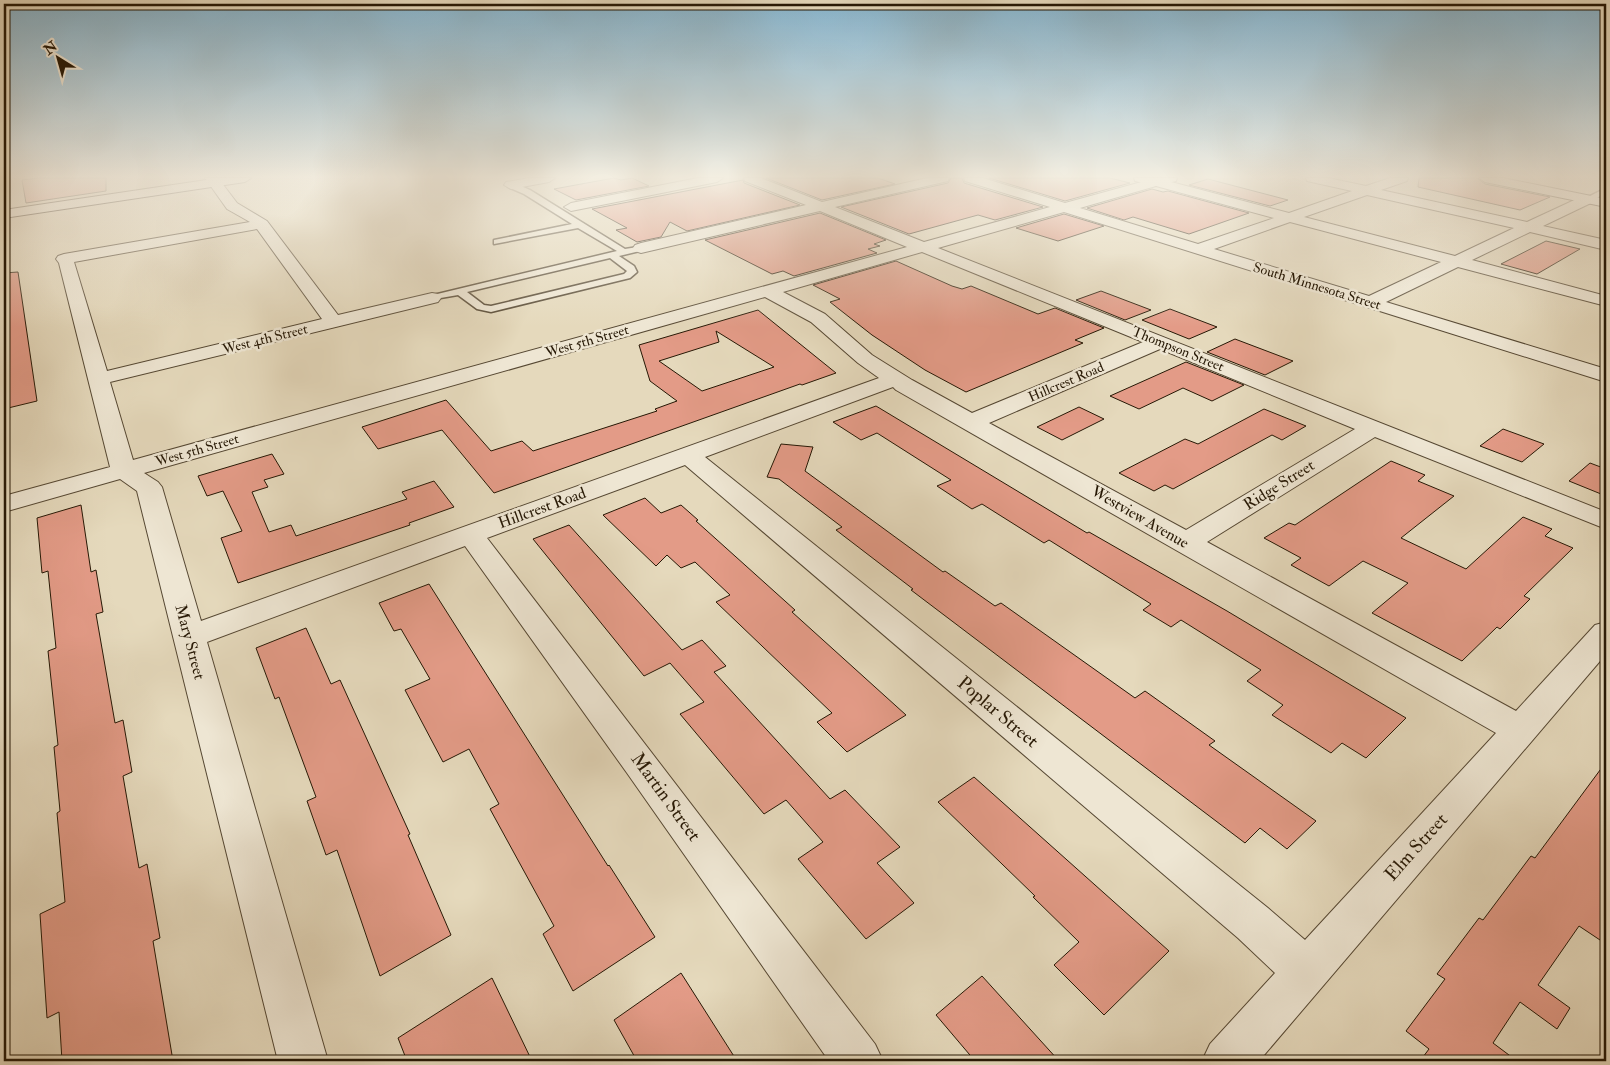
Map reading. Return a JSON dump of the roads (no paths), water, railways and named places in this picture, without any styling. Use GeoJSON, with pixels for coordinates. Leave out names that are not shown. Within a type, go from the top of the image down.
{"type":"FeatureCollection","features":[{"type":"Feature","properties":{"kind":"street"},"geometry":{"type":"LineString","coordinates":[[123,470],[67,264],[64,259],[240,228]]}},
{"type":"Feature","properties":{"kind":"street"},"geometry":{"type":"LineString","coordinates":[[265,228],[334,322]]}},
{"type":"Feature","properties":{"kind":"street"},"geometry":{"type":"LineString","coordinates":[[641,248],[728,228]]}},
{"type":"Feature","properties":{"kind":"street","name":"Thompson Street"},"geometry":{"type":"LineString","coordinates":[[872,228],[1606,521]]}},
{"type":"Feature","properties":{"kind":"street","name":"West 5th Street"},"geometry":{"type":"LineString","coordinates":[[4,504],[994,228]]}},
{"type":"Feature","properties":{"kind":"street","name":"South Minnesota Street"},"geometry":{"type":"LineString","coordinates":[[1129,228],[1603,371]]}},
{"type":"Feature","properties":{"kind":"street"},"geometry":{"type":"LineString","coordinates":[[1198,249],[1258,228]]}},
{"type":"Feature","properties":{"kind":"street"},"geometry":{"type":"LineString","coordinates":[[1329,228],[1606,301]]}},
{"type":"Feature","properties":{"kind":"street"},"geometry":{"type":"LineString","coordinates":[[1371,302],[1527,228]]}},
{"type":"Feature","properties":{"kind":"street"},"geometry":{"type":"LineString","coordinates":[[1531,228],[1606,245]]}},
{"type":"Feature","properties":{"kind":"street","name":"Westview Avenue"},"geometry":{"type":"LineString","coordinates":[[768,291],[818,318],[865,359],[895,379],[1521,730]]}},
{"type":"Feature","properties":{"kind":"street","name":"West 4th Street"},"geometry":{"type":"LineString","coordinates":[[98,379],[432,298]]}},
{"type":"Feature","properties":{"kind":"street","name":"Hillcrest Road"},"geometry":{"type":"LineString","coordinates":[[970,422],[1160,342]]}},
{"type":"Feature","properties":{"kind":"street","name":"Hillcrest Road"},"geometry":{"type":"LineString","coordinates":[[189,637],[895,379]]}},
{"type":"Feature","properties":{"kind":"street","name":"Ridge Street"},"geometry":{"type":"LineString","coordinates":[[1185,543],[1373,428]]}},
{"type":"Feature","properties":{"kind":"street","name":"Poplar Street"},"geometry":{"type":"LineString","coordinates":[[688,455],[1253,923],[1306,971]]}},
{"type":"Feature","properties":{"kind":"street","name":"Mary Street"},"geometry":{"type":"LineString","coordinates":[[123,470],[149,487],[303,1061]]}},
{"type":"Feature","properties":{"kind":"street","name":"Martin Street"},"geometry":{"type":"LineString","coordinates":[[470,534],[640,762],[858,1061]]}},
{"type":"Feature","properties":{"kind":"street","name":"Elm Street"},"geometry":{"type":"LineString","coordinates":[[1227,1061],[1606,634]]}},
{"type":"Feature","properties":{"kind":"lane"},"geometry":{"type":"LineString","coordinates":[[497,242],[565,228]]}},
{"type":"Feature","properties":{"kind":"lane"},"geometry":{"type":"LineString","coordinates":[[583,228],[624,252]]}},
{"type":"Feature","properties":{"kind":"lane"},"geometry":{"type":"LineString","coordinates":[[432,298],[641,248]]}},
{"type":"Feature","properties":{"kind":"lane"},"geometry":{"type":"LineString","coordinates":[[459,292],[481,307],[491,309],[627,276],[632,272],[631,268],[611,255]]}}]}
